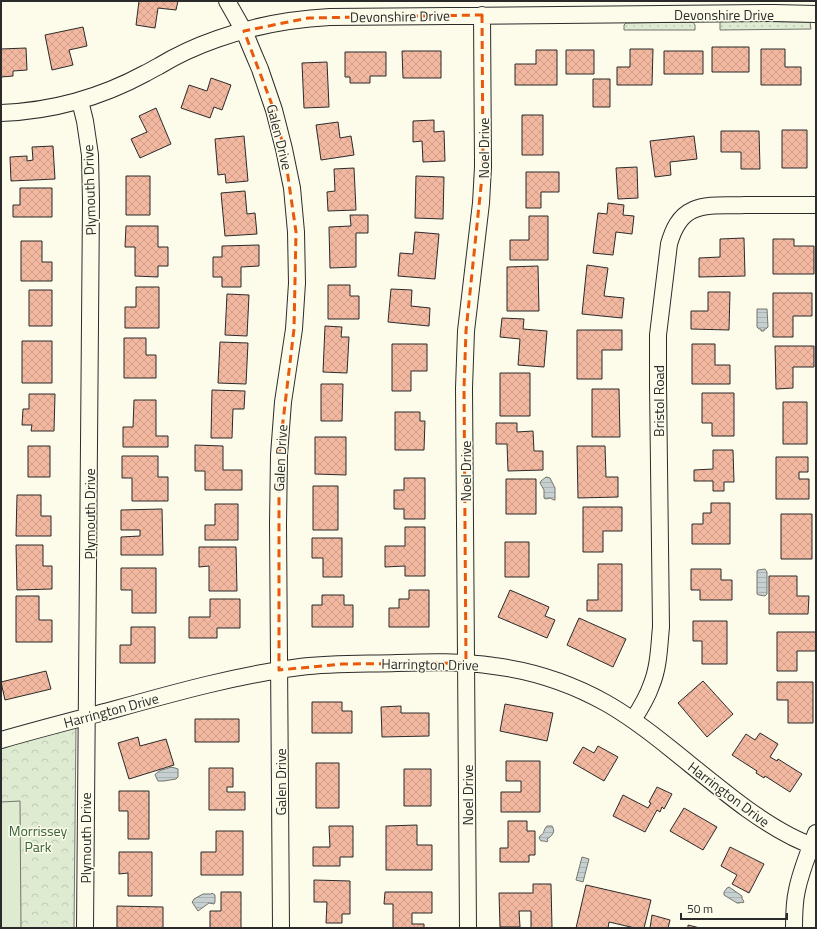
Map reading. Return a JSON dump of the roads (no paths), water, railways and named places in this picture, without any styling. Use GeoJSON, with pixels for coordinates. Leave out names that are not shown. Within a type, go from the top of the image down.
{"type":"FeatureCollection","features":[{"type":"Feature","properties":{"kind":"street","name":"Galen Drive"},"geometry":{"type":"LineString","coordinates":[[228,1],[244,31],[272,103],[292,188],[296,232],[297,283],[294,322],[283,402],[279,455],[278,524],[281,928]]}},
{"type":"Feature","properties":{"kind":"street","name":"Devonshire Drive"},"geometry":{"type":"LineString","coordinates":[[1,113],[47,109],[80,101],[112,89],[185,52],[217,39],[244,31],[308,18],[482,15],[816,14]]}},
{"type":"Feature","properties":{"kind":"street","name":"Noel Drive"},"geometry":{"type":"LineString","coordinates":[[468,928],[464,388],[466,331],[481,203],[483,167],[482,15]]}},
{"type":"Feature","properties":{"kind":"street","name":"Plymouth Drive"},"geometry":{"type":"LineString","coordinates":[[80,101],[85,121],[90,155],[91,202],[85,928]]}},
{"type":"Feature","properties":{"kind":"street","name":"Bristol Road"},"geometry":{"type":"LineString","coordinates":[[633,720],[652,685],[658,663],[661,627],[658,335],[669,244],[673,232],[676,225],[684,216],[693,210],[702,207],[816,205]]}},
{"type":"Feature","properties":{"kind":"street","name":"Harrington Drive"},"geometry":{"type":"LineString","coordinates":[[1,740],[177,692],[234,678],[279,670],[342,664],[431,662],[495,666],[532,673],[569,686],[606,703],[649,731],[731,798],[764,821],[787,834],[814,842]]}},
{"type":"Feature","properties":{"kind":"street"},"geometry":{"type":"LineString","coordinates":[[794,928],[794,910],[797,890],[804,863],[814,842]]}},
{"type":"Feature","properties":{"kind":"park label","name":"Morrissey Park"},"geometry":{"type":"Point","coordinates":[38,838]}}]}
